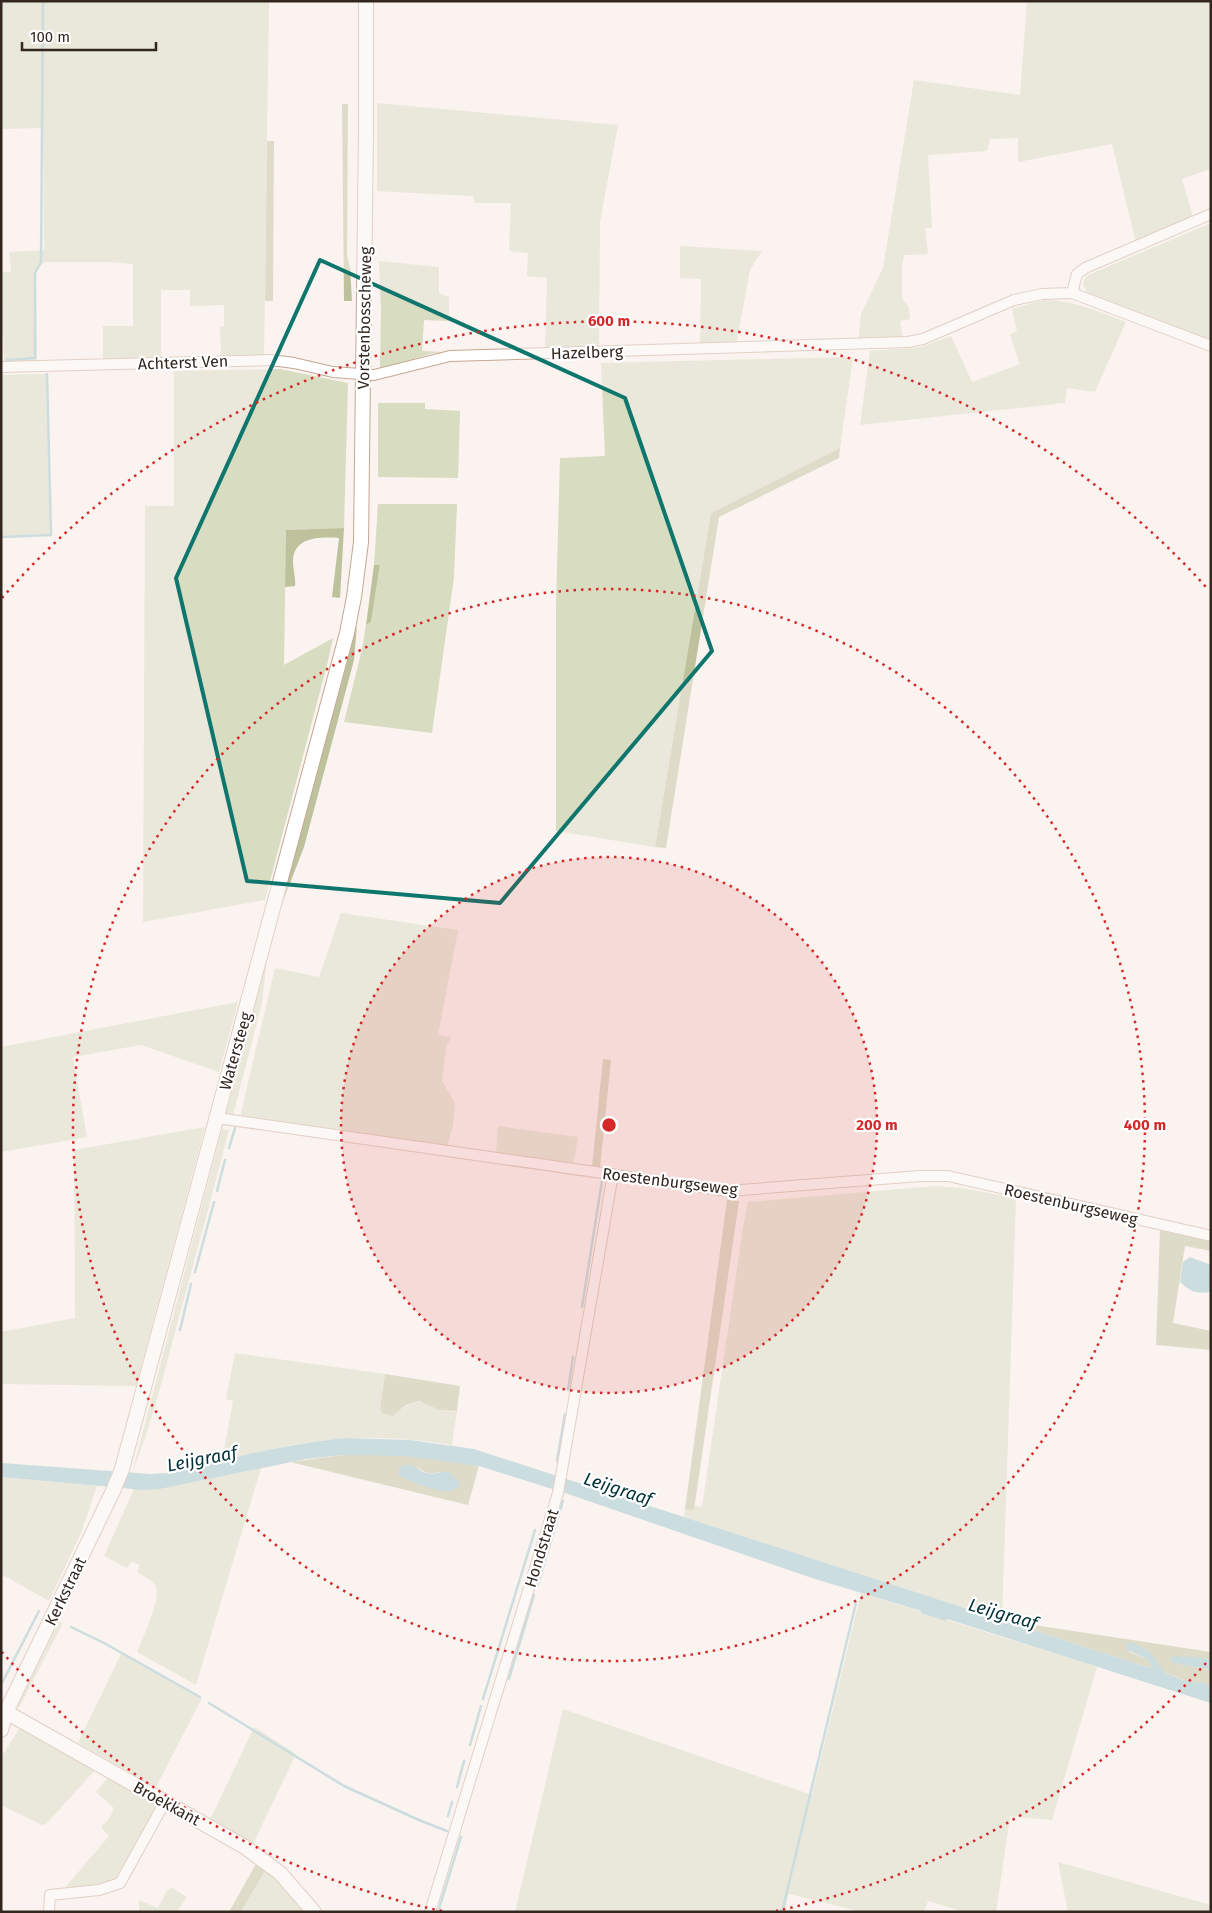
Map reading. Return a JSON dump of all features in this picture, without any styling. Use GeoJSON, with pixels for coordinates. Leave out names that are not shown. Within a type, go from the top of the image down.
{"type":"FeatureCollection","features":[{"type":"Feature","properties":{"kind":"street","name":"Vorstenbosscheweg"},"geometry":{"type":"LineString","coordinates":[[347,633],[361,542],[366,1]]}},
{"type":"Feature","properties":{"kind":"street"},"geometry":{"type":"LineString","coordinates":[[1211,214],[1085,268],[1076,274],[1072,293],[1211,346]]}},
{"type":"Feature","properties":{"kind":"street","name":"Hazelberg"},"geometry":{"type":"LineString","coordinates":[[363,374],[386,373],[436,358],[450,356],[908,342],[923,339],[1014,300],[1042,294],[1072,293]]}},
{"type":"Feature","properties":{"kind":"street","name":"Achterst Ven"},"geometry":{"type":"LineString","coordinates":[[1,367],[271,360],[333,372],[363,374]]}},
{"type":"Feature","properties":{"kind":"street","name":"Watersteeg"},"geometry":{"type":"LineString","coordinates":[[122,1468],[347,633]]}},
{"type":"Feature","properties":{"kind":"street","name":"Roestenburgseweg"},"geometry":{"type":"LineString","coordinates":[[217,1118],[728,1191],[920,1176],[948,1176],[1211,1236]]}},
{"type":"Feature","properties":{"kind":"street","name":"Hondstraat"},"geometry":{"type":"LineString","coordinates":[[430,1912],[558,1493],[613,1174]]}},
{"type":"Feature","properties":{"kind":"street","name":"Kerkstraat"},"geometry":{"type":"LineString","coordinates":[[1,1730],[3,1714],[115,1488],[122,1468]]}},
{"type":"Feature","properties":{"kind":"street","name":"Broekkant"},"geometry":{"type":"LineString","coordinates":[[3,1714],[246,1846],[280,1873],[314,1912]]}},
{"type":"Feature","properties":{"kind":"street"},"geometry":{"type":"LineString","coordinates":[[49,1912],[50,1895],[98,1890],[120,1883],[165,1802]]}},
{"type":"Feature","properties":{"kind":"highlighted area"},"geometry":{"type":"Polygon","coordinates":[[[320,260],[625,398],[712,651],[500,903],[247,881],[176,578],[320,260]]]}},
{"type":"Feature","properties":{"kind":"green space"},"geometry":{"type":"Polygon","coordinates":[[[1,1],[269,1],[264,355],[221,356],[220,327],[224,326],[224,305],[190,306],[190,290],[161,290],[161,358],[103,359],[103,326],[133,326],[133,264],[111,262],[44,262],[36,270],[37,361],[4,362],[1,272],[11,272],[9,252],[44,250],[43,128],[1,129],[1,1]]]}},
{"type":"Feature","properties":{"kind":"green space"},"geometry":{"type":"Polygon","coordinates":[[[1027,1],[1211,1],[1211,169],[1182,179],[1192,213],[1191,220],[1136,243],[1112,144],[1018,162],[1018,138],[990,139],[987,151],[928,155],[932,228],[925,228],[928,254],[904,255],[902,298],[909,308],[910,319],[900,321],[903,339],[858,342],[861,314],[883,268],[914,80],[1020,95],[1027,1]]]}},
{"type":"Feature","properties":{"kind":"green space"},"geometry":{"type":"Polygon","coordinates":[[[377,103],[618,125],[600,222],[599,349],[545,350],[547,278],[527,276],[528,253],[509,251],[511,203],[475,203],[473,196],[377,191],[377,103]]]}},
{"type":"Feature","properties":{"kind":"green space"},"geometry":{"type":"Polygon","coordinates":[[[342,104],[348,104],[347,254],[350,268],[352,301],[344,301],[342,104]]]}},
{"type":"Feature","properties":{"kind":"green space"},"geometry":{"type":"Polygon","coordinates":[[[267,141],[274,141],[273,301],[265,301],[267,141]]]}},
{"type":"Feature","properties":{"kind":"green space"},"geometry":{"type":"Polygon","coordinates":[[[1211,223],[1211,340],[1089,295],[1083,285],[1088,275],[1211,223]]]}},
{"type":"Feature","properties":{"kind":"green space"},"geometry":{"type":"Polygon","coordinates":[[[680,246],[762,251],[750,270],[736,345],[700,346],[701,279],[680,278],[680,246]]]}},
{"type":"Feature","properties":{"kind":"green space"},"geometry":{"type":"Polygon","coordinates":[[[379,261],[439,267],[439,293],[449,297],[449,321],[424,320],[422,351],[443,352],[433,353],[380,369],[381,309],[379,261]]]}},
{"type":"Feature","properties":{"kind":"green space"},"geometry":{"type":"Polygon","coordinates":[[[1043,300],[1075,304],[1126,322],[1095,392],[1067,388],[1065,403],[860,425],[870,351],[921,347],[951,336],[972,382],[1020,364],[1010,335],[1017,331],[1012,309],[1043,300]]]}},
{"type":"Feature","properties":{"kind":"green space"},"geometry":{"type":"Polygon","coordinates":[[[853,357],[840,448],[711,513],[655,847],[556,831],[556,605],[560,458],[605,456],[601,363],[853,357]]]}},
{"type":"Feature","properties":{"kind":"green space"},"geometry":{"type":"Polygon","coordinates":[[[280,369],[348,383],[344,528],[286,530],[284,665],[333,638],[328,661],[265,900],[143,922],[145,506],[174,506],[174,371],[280,369]]]}},
{"type":"Feature","properties":{"kind":"green space"},"geometry":{"type":"Polygon","coordinates":[[[46,374],[50,534],[1,536],[1,375],[46,374]]]}},
{"type":"Feature","properties":{"kind":"green space"},"geometry":{"type":"Polygon","coordinates":[[[378,403],[425,403],[425,409],[460,411],[458,478],[378,477],[378,403]]]}},
{"type":"Feature","properties":{"kind":"green space"},"geometry":{"type":"Polygon","coordinates":[[[840,448],[839,458],[719,517],[666,848],[655,847],[711,513],[840,448]]]}},
{"type":"Feature","properties":{"kind":"green space"},"geometry":{"type":"Polygon","coordinates":[[[378,504],[457,504],[454,577],[432,733],[344,722],[366,625],[371,622],[380,566],[374,565],[378,504]]]}},
{"type":"Feature","properties":{"kind":"green space"},"geometry":{"type":"Polygon","coordinates":[[[344,528],[340,598],[332,597],[339,538],[317,538],[309,540],[298,547],[294,553],[293,562],[295,586],[285,587],[286,530],[344,528]]]}},
{"type":"Feature","properties":{"kind":"green space"},"geometry":{"type":"Polygon","coordinates":[[[374,565],[380,565],[371,622],[366,625],[374,565]]]}},
{"type":"Feature","properties":{"kind":"green space"},"geometry":{"type":"Polygon","coordinates":[[[357,626],[354,660],[304,847],[280,909],[357,626]]]}},
{"type":"Feature","properties":{"kind":"green space"},"geometry":{"type":"Polygon","coordinates":[[[341,913],[458,930],[438,1035],[451,1037],[446,1047],[442,1081],[455,1103],[453,1125],[447,1147],[240,1117],[275,968],[319,977],[341,913]]]}},
{"type":"Feature","properties":{"kind":"green space"},"geometry":{"type":"Polygon","coordinates":[[[267,957],[262,1003],[233,1115],[226,1114],[267,957]]]}},
{"type":"Feature","properties":{"kind":"green space"},"geometry":{"type":"Polygon","coordinates":[[[238,1002],[219,1072],[141,1045],[73,1057],[87,1137],[1,1152],[1,1047],[238,1002]]]}},
{"type":"Feature","properties":{"kind":"green space"},"geometry":{"type":"Polygon","coordinates":[[[603,1059],[611,1060],[600,1168],[592,1167],[603,1059]]]}},
{"type":"Feature","properties":{"kind":"green space"},"geometry":{"type":"Polygon","coordinates":[[[498,1126],[578,1137],[574,1161],[571,1164],[496,1153],[498,1126]]]}},
{"type":"Feature","properties":{"kind":"green space"},"geometry":{"type":"Polygon","coordinates":[[[205,1127],[136,1386],[1,1384],[1,1332],[75,1318],[74,1150],[205,1127]]]}},
{"type":"Feature","properties":{"kind":"green space"},"geometry":{"type":"Polygon","coordinates":[[[222,1129],[229,1130],[223,1155],[156,1402],[132,1473],[222,1129]]]}},
{"type":"Feature","properties":{"kind":"green space"},"geometry":{"type":"Polygon","coordinates":[[[935,1186],[961,1188],[1016,1198],[1002,1620],[684,1517],[685,1509],[694,1510],[695,1506],[702,1507],[748,1202],[935,1186]]]}},
{"type":"Feature","properties":{"kind":"green space"},"geometry":{"type":"Polygon","coordinates":[[[727,1200],[739,1201],[694,1510],[685,1509],[727,1200]]]}},
{"type":"Feature","properties":{"kind":"green space"},"geometry":{"type":"Polygon","coordinates":[[[1160,1229],[1211,1240],[1211,1251],[1185,1246],[1173,1323],[1211,1331],[1211,1350],[1156,1345],[1160,1229]]]}},
{"type":"Feature","properties":{"kind":"green space"},"geometry":{"type":"Polygon","coordinates":[[[235,1353],[385,1374],[380,1408],[393,1416],[404,1407],[419,1402],[437,1409],[457,1411],[452,1445],[386,1438],[336,1439],[282,1447],[222,1461],[233,1401],[226,1399],[235,1353]]]}},
{"type":"Feature","properties":{"kind":"green space"},"geometry":{"type":"Polygon","coordinates":[[[385,1374],[460,1386],[457,1411],[439,1410],[419,1401],[406,1405],[393,1416],[382,1413],[380,1408],[385,1374]]]}},
{"type":"Feature","properties":{"kind":"green space"},"geometry":{"type":"Polygon","coordinates":[[[382,1454],[429,1458],[479,1466],[468,1505],[290,1462],[342,1455],[382,1454]],[[416,1466],[438,1490],[455,1490],[439,1472],[424,1472],[416,1466]]]}},
{"type":"Feature","properties":{"kind":"green space"},"geometry":{"type":"Polygon","coordinates":[[[261,1468],[196,1685],[137,1652],[154,1610],[157,1593],[156,1587],[150,1580],[137,1572],[140,1565],[132,1561],[127,1568],[104,1556],[134,1489],[160,1489],[261,1468]]]}},
{"type":"Feature","properties":{"kind":"green space"},"geometry":{"type":"Polygon","coordinates":[[[1,1477],[97,1486],[81,1533],[49,1601],[1,1574],[1,1477]]]}},
{"type":"Feature","properties":{"kind":"green space"},"geometry":{"type":"Polygon","coordinates":[[[861,1593],[1097,1667],[1052,1820],[1011,1816],[1010,1818],[996,1912],[964,1912],[928,1901],[924,1912],[862,1912],[789,1894],[784,1912],[515,1912],[563,1709],[812,1795],[861,1593]]]}},
{"type":"Feature","properties":{"kind":"green space"},"geometry":{"type":"Polygon","coordinates":[[[1002,1620],[1211,1652],[1211,1661],[1205,1658],[1174,1663],[1211,1670],[1211,1687],[1184,1680],[1165,1672],[1159,1668],[1147,1650],[1128,1651],[1148,1660],[1150,1668],[1002,1620]]]}},
{"type":"Feature","properties":{"kind":"green space"},"geometry":{"type":"Polygon","coordinates":[[[59,1622],[63,1623],[19,1708],[17,1707],[59,1622]]]}},
{"type":"Feature","properties":{"kind":"green space"},"geometry":{"type":"Polygon","coordinates":[[[121,1654],[202,1698],[156,1787],[78,1743],[121,1654]]]}},
{"type":"Feature","properties":{"kind":"green space"},"geometry":{"type":"Polygon","coordinates":[[[22,1725],[97,1768],[46,1824],[42,1825],[1,1805],[1,1757],[22,1725]]]}},
{"type":"Feature","properties":{"kind":"green space"},"geometry":{"type":"Polygon","coordinates":[[[254,1727],[296,1754],[253,1844],[211,1818],[254,1727]]]}},
{"type":"Feature","properties":{"kind":"green space"},"geometry":{"type":"Polygon","coordinates":[[[110,1775],[153,1802],[156,1808],[118,1886],[63,1890],[109,1836],[101,1827],[111,1816],[113,1807],[96,1792],[110,1775]]]}},
{"type":"Feature","properties":{"kind":"green space"},"geometry":{"type":"Polygon","coordinates":[[[257,1862],[266,1869],[241,1912],[229,1912],[257,1862]]]}},
{"type":"Feature","properties":{"kind":"green space"},"geometry":{"type":"Polygon","coordinates":[[[1058,1862],[1211,1905],[1211,1912],[1068,1912],[1058,1862]]]}},
{"type":"Feature","properties":{"kind":"green space"},"geometry":{"type":"Polygon","coordinates":[[[266,1869],[271,1873],[307,1912],[241,1912],[266,1869]]]}},
{"type":"Feature","properties":{"kind":"green space"},"geometry":{"type":"Polygon","coordinates":[[[171,1887],[187,1897],[177,1912],[139,1912],[139,1900],[158,1908],[166,1892],[171,1887]]]}},
{"type":"Feature","properties":{"kind":"water"},"geometry":{"type":"Polygon","coordinates":[[[1190,1257],[1211,1265],[1211,1292],[1194,1292],[1180,1282],[1183,1262],[1190,1257]]]}},
{"type":"Feature","properties":{"kind":"water"},"geometry":{"type":"Polygon","coordinates":[[[348,1438],[410,1440],[474,1449],[1150,1668],[1148,1660],[1126,1649],[1129,1642],[1133,1643],[1150,1653],[1168,1674],[1211,1687],[1211,1703],[812,1578],[568,1494],[479,1466],[404,1456],[342,1455],[306,1459],[160,1489],[143,1490],[1,1477],[1,1463],[150,1474],[166,1473],[279,1448],[348,1438]]]}},
{"type":"Feature","properties":{"kind":"water"},"geometry":{"type":"Polygon","coordinates":[[[403,1465],[430,1473],[449,1472],[459,1481],[459,1487],[453,1490],[439,1490],[403,1478],[399,1475],[399,1470],[403,1465]]]}},
{"type":"Feature","properties":{"kind":"water"},"geometry":{"type":"Polygon","coordinates":[[[1173,1656],[1205,1658],[1211,1661],[1211,1670],[1174,1663],[1170,1658],[1173,1656]]]}},
{"type":"Feature","properties":{"kind":"waterway"},"geometry":{"type":"LineString","coordinates":[[7,360],[35,358],[35,273],[41,262],[43,1]]}},
{"type":"Feature","properties":{"kind":"waterway"},"geometry":{"type":"LineString","coordinates":[[1,537],[51,535],[47,374]]}},
{"type":"Feature","properties":{"kind":"waterway"},"geometry":{"type":"LineString","coordinates":[[229,1148],[235,1128]]}},
{"type":"Feature","properties":{"kind":"waterway"},"geometry":{"type":"LineString","coordinates":[[217,1191],[225,1160]]}},
{"type":"Feature","properties":{"kind":"waterway"},"geometry":{"type":"LineString","coordinates":[[582,1307],[602,1181]]}},
{"type":"Feature","properties":{"kind":"waterway"},"geometry":{"type":"LineString","coordinates":[[195,1272],[214,1202]]}},
{"type":"Feature","properties":{"kind":"waterway"},"geometry":{"type":"LineString","coordinates":[[180,1330],[191,1284]]}},
{"type":"Feature","properties":{"kind":"waterway"},"geometry":{"type":"LineString","coordinates":[[568,1390],[573,1357]]}},
{"type":"Feature","properties":{"kind":"waterway"},"geometry":{"type":"LineString","coordinates":[[557,1461],[565,1414]]}},
{"type":"Feature","properties":{"kind":"waterway"},"geometry":{"type":"LineString","coordinates":[[537,1587],[563,1501]]}},
{"type":"Feature","properties":{"kind":"waterway"},"geometry":{"type":"LineString","coordinates":[[483,1699],[535,1530]]}},
{"type":"Feature","properties":{"kind":"waterway"},"geometry":{"type":"LineString","coordinates":[[509,1679],[534,1595]]}},
{"type":"Feature","properties":{"kind":"waterway"},"geometry":{"type":"LineString","coordinates":[[782,1912],[856,1603]]}},
{"type":"Feature","properties":{"kind":"waterway"},"geometry":{"type":"LineString","coordinates":[[2,1683],[39,1611]]}},
{"type":"Feature","properties":{"kind":"waterway"},"geometry":{"type":"LineString","coordinates":[[71,1627],[104,1643],[200,1697]]}},
{"type":"Feature","properties":{"kind":"waterway","name":"Leijgraaf"},"geometry":{"type":"LineString","coordinates":[[1198,1683],[1211,1687]]}},
{"type":"Feature","properties":{"kind":"waterway"},"geometry":{"type":"LineString","coordinates":[[209,1703],[344,1786],[447,1831]]}},
{"type":"Feature","properties":{"kind":"waterway"},"geometry":{"type":"LineString","coordinates":[[470,1745],[481,1706]]}},
{"type":"Feature","properties":{"kind":"waterway"},"geometry":{"type":"LineString","coordinates":[[457,1787],[464,1761]]}},
{"type":"Feature","properties":{"kind":"waterway"},"geometry":{"type":"LineString","coordinates":[[448,1816],[452,1802]]}},
{"type":"Feature","properties":{"kind":"waterway"},"geometry":{"type":"LineString","coordinates":[[438,1912],[461,1837]]}}]}
